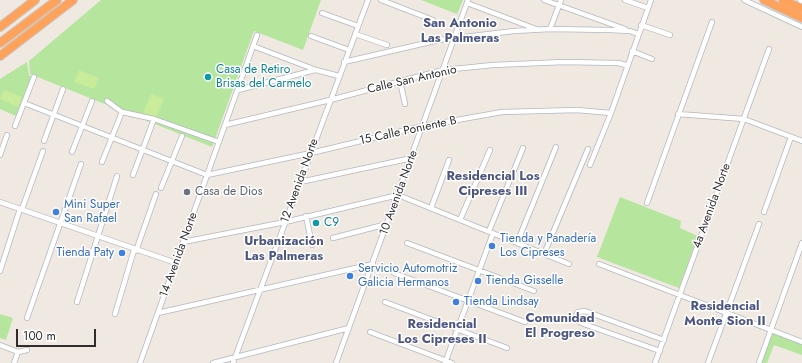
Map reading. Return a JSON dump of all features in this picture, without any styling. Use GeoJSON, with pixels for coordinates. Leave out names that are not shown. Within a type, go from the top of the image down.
{"type":"FeatureCollection","features":[{"type":"Feature","properties":{"kind":"highway"},"geometry":{"type":"LineString","coordinates":[[0,27],[35,0]]}},
{"type":"Feature","properties":{"kind":"highway"},"geometry":{"type":"LineString","coordinates":[[0,43],[57,0]]}},
{"type":"Feature","properties":{"kind":"highway"},"geometry":{"type":"LineString","coordinates":[[0,56],[73,0]]}},
{"type":"Feature","properties":{"kind":"highway"},"geometry":{"type":"LineString","coordinates":[[764,0],[802,18]]}},
{"type":"Feature","properties":{"kind":"highway"},"geometry":{"type":"LineString","coordinates":[[783,0],[802,9]]}},
{"type":"Feature","properties":{"kind":"street","name":"12 Avenida Norte"},"geometry":{"type":"LineString","coordinates":[[234,360],[358,26],[366,0]]}},
{"type":"Feature","properties":{"kind":"street"},"geometry":{"type":"LineString","coordinates":[[381,0],[433,20]]}},
{"type":"Feature","properties":{"kind":"street"},"geometry":{"type":"LineString","coordinates":[[544,0],[560,3],[638,34]]}},
{"type":"Feature","properties":{"kind":"street"},"geometry":{"type":"LineString","coordinates":[[625,0],[648,8]]}},
{"type":"Feature","properties":{"kind":"street"},"geometry":{"type":"LineString","coordinates":[[590,165],[611,113],[626,65],[651,0]]}},
{"type":"Feature","properties":{"kind":"street"},"geometry":{"type":"LineString","coordinates":[[744,0],[802,27]]}},
{"type":"Feature","properties":{"kind":"street"},"geometry":{"type":"LineString","coordinates":[[467,2],[537,30]]}},
{"type":"Feature","properties":{"kind":"street","name":"10 Avenida Norte"},"geometry":{"type":"LineString","coordinates":[[336,363],[412,158],[467,2]]}},
{"type":"Feature","properties":{"kind":"street"},"geometry":{"type":"LineString","coordinates":[[550,29],[560,3]]}},
{"type":"Feature","properties":{"kind":"street"},"geometry":{"type":"LineString","coordinates":[[322,13],[358,26]]}},
{"type":"Feature","properties":{"kind":"street"},"geometry":{"type":"LineString","coordinates":[[647,203],[712,22]]}},
{"type":"Feature","properties":{"kind":"street"},"geometry":{"type":"LineString","coordinates":[[641,25],[670,35]]}},
{"type":"Feature","properties":{"kind":"street"},"geometry":{"type":"LineString","coordinates":[[344,62],[454,38],[550,29],[630,31]]}},
{"type":"Feature","properties":{"kind":"street"},"geometry":{"type":"LineString","coordinates":[[355,34],[387,45]]}},
{"type":"Feature","properties":{"kind":"street","name":"14 Avenida Norte"},"geometry":{"type":"LineString","coordinates":[[140,363],[257,35]]}},
{"type":"Feature","properties":{"kind":"street"},"geometry":{"type":"LineString","coordinates":[[311,36],[349,50]]}},
{"type":"Feature","properties":{"kind":"street"},"geometry":{"type":"LineString","coordinates":[[253,46],[316,70],[339,76]]}},
{"type":"Feature","properties":{"kind":"street","name":"4a Avenida Norte"},"geometry":{"type":"LineString","coordinates":[[655,363],[769,48]]}},
{"type":"Feature","properties":{"kind":"street"},"geometry":{"type":"LineString","coordinates":[[632,51],[652,59]]}},
{"type":"Feature","properties":{"kind":"street","name":"Calle San Antonio"},"geometry":{"type":"LineString","coordinates":[[225,125],[330,100],[443,70],[494,65],[564,62],[618,63],[626,65]]}},
{"type":"Feature","properties":{"kind":"street"},"geometry":{"type":"LineString","coordinates":[[238,90],[316,70]]}},
{"type":"Feature","properties":{"kind":"street"},"geometry":{"type":"LineString","coordinates":[[15,126],[34,77]]}},
{"type":"Feature","properties":{"kind":"street"},"geometry":{"type":"LineString","coordinates":[[400,82],[405,104]]}},
{"type":"Feature","properties":{"kind":"street"},"geometry":{"type":"LineString","coordinates":[[44,141],[63,89]]}},
{"type":"Feature","properties":{"kind":"street"},"geometry":{"type":"LineString","coordinates":[[72,152],[92,101]]}},
{"type":"Feature","properties":{"kind":"street"},"geometry":{"type":"LineString","coordinates":[[107,101],[122,112],[154,119],[219,142]]}},
{"type":"Feature","properties":{"kind":"street"},"geometry":{"type":"LineString","coordinates":[[24,103],[207,175]]}},
{"type":"Feature","properties":{"kind":"street","name":"15 Calle Poniente B"},"geometry":{"type":"LineString","coordinates":[[207,175],[310,153],[423,126],[510,111],[577,110],[611,113]]}},
{"type":"Feature","properties":{"kind":"street"},"geometry":{"type":"LineString","coordinates":[[102,162],[122,112]]}},
{"type":"Feature","properties":{"kind":"street"},"geometry":{"type":"LineString","coordinates":[[678,114],[744,119],[802,141]]}},
{"type":"Feature","properties":{"kind":"street"},"geometry":{"type":"LineString","coordinates":[[133,175],[154,119]]}},
{"type":"Feature","properties":{"kind":"street"},"geometry":{"type":"LineString","coordinates":[[0,155],[7,136]]}},
{"type":"Feature","properties":{"kind":"street"},"geometry":{"type":"LineString","coordinates":[[161,188],[182,136]]}},
{"type":"Feature","properties":{"kind":"street"},"geometry":{"type":"LineString","coordinates":[[764,212],[791,137]]}},
{"type":"Feature","properties":{"kind":"street"},"geometry":{"type":"LineString","coordinates":[[517,243],[556,147]]}},
{"type":"Feature","properties":{"kind":"street"},"geometry":{"type":"LineString","coordinates":[[446,362],[480,271],[491,232],[523,148]]}},
{"type":"Feature","properties":{"kind":"street"},"geometry":{"type":"LineString","coordinates":[[544,254],[588,149]]}},
{"type":"Feature","properties":{"kind":"street"},"geometry":{"type":"LineString","coordinates":[[460,220],[490,150]]}},
{"type":"Feature","properties":{"kind":"street"},"geometry":{"type":"LineString","coordinates":[[0,271],[43,151]]}},
{"type":"Feature","properties":{"kind":"street"},"geometry":{"type":"LineString","coordinates":[[300,182],[412,158]]}},
{"type":"Feature","properties":{"kind":"street"},"geometry":{"type":"LineString","coordinates":[[431,208],[449,160]]}},
{"type":"Feature","properties":{"kind":"street"},"geometry":{"type":"LineString","coordinates":[[27,318],[81,164]]}},
{"type":"Feature","properties":{"kind":"street"},"geometry":{"type":"LineString","coordinates":[[77,302],[117,176]]}},
{"type":"Feature","properties":{"kind":"street"},"geometry":{"type":"LineString","coordinates":[[115,314],[135,250],[156,194]]}},
{"type":"Feature","properties":{"kind":"street"},"geometry":{"type":"LineString","coordinates":[[183,242],[285,222],[398,195],[569,264]]}},
{"type":"Feature","properties":{"kind":"street"},"geometry":{"type":"LineString","coordinates":[[0,202],[97,237],[176,263]]}},
{"type":"Feature","properties":{"kind":"street"},"geometry":{"type":"LineString","coordinates":[[306,216],[312,245]]}},
{"type":"Feature","properties":{"kind":"street"},"geometry":{"type":"LineString","coordinates":[[333,238],[387,224]]}},
{"type":"Feature","properties":{"kind":"street"},"geometry":{"type":"LineString","coordinates":[[708,363],[759,224]]}},
{"type":"Feature","properties":{"kind":"street"},"geometry":{"type":"LineString","coordinates":[[407,243],[534,291]]}},
{"type":"Feature","properties":{"kind":"street"},"geometry":{"type":"LineString","coordinates":[[759,363],[802,243]]}},
{"type":"Feature","properties":{"kind":"street"},"geometry":{"type":"LineString","coordinates":[[158,313],[373,264]]}},
{"type":"Feature","properties":{"kind":"street"},"geometry":{"type":"LineString","coordinates":[[599,264],[802,342]]}},
{"type":"Feature","properties":{"kind":"street"},"geometry":{"type":"LineString","coordinates":[[394,273],[525,322]]}},
{"type":"Feature","properties":{"kind":"street"},"geometry":{"type":"LineString","coordinates":[[385,302],[457,331],[507,348]]}},
{"type":"Feature","properties":{"kind":"street"},"geometry":{"type":"LineString","coordinates":[[660,351],[584,324],[576,320],[576,315],[578,312],[585,311],[664,340]]}},
{"type":"Feature","properties":{"kind":"street"},"geometry":{"type":"LineString","coordinates":[[213,363],[234,360],[349,328]]}},
{"type":"Feature","properties":{"kind":"street"},"geometry":{"type":"LineString","coordinates":[[370,332],[452,363]]}},
{"type":"Feature","properties":{"kind":"street"},"geometry":{"type":"LineString","coordinates":[[0,345],[18,352],[27,350]]}},
{"type":"Feature","properties":{"kind":"street"},"geometry":{"type":"LineString","coordinates":[[14,363],[18,352]]}},
{"type":"Feature","properties":{"kind":"green space"},"geometry":{"type":"Polygon","coordinates":[[[101,0],[321,0],[303,50],[254,31],[212,147],[30,74],[29,61],[101,0]]]}},
{"type":"Feature","properties":{"kind":"green space"},"geometry":{"type":"Polygon","coordinates":[[[421,0],[463,0],[457,14],[421,0]]]}},
{"type":"Feature","properties":{"kind":"green space"},"geometry":{"type":"Polygon","coordinates":[[[27,62],[29,75],[31,77],[16,116],[0,109],[0,79],[27,62]]]}},
{"type":"Feature","properties":{"kind":"green space"},"geometry":{"type":"Polygon","coordinates":[[[79,70],[99,78],[94,89],[74,82],[79,70]]]}},
{"type":"Feature","properties":{"kind":"green space"},"geometry":{"type":"Polygon","coordinates":[[[4,90],[22,97],[18,107],[0,99],[4,90]]]}},
{"type":"Feature","properties":{"kind":"green space"},"geometry":{"type":"Polygon","coordinates":[[[151,94],[164,99],[156,118],[143,113],[151,94]]]}},
{"type":"Feature","properties":{"kind":"green space"},"geometry":{"type":"Polygon","coordinates":[[[620,197],[681,221],[680,228],[698,236],[679,288],[597,257],[620,197]]]}},
{"type":"Feature","properties":{"kind":"green space"},"geometry":{"type":"Polygon","coordinates":[[[0,314],[13,318],[6,340],[0,338],[0,314]]]}},
{"type":"Feature","properties":{"kind":"green space"},"geometry":{"type":"Polygon","coordinates":[[[772,332],[802,344],[802,355],[774,345],[767,363],[760,363],[772,332]]]}},
{"type":"Feature","properties":{"kind":"place","name":"Casa de Retiro Brisas del Carmelo"},"geometry":{"type":"Point","coordinates":[208,77]}},
{"type":"Feature","properties":{"kind":"place","name":"Casa de Dios"},"geometry":{"type":"Point","coordinates":[187,192]}},
{"type":"Feature","properties":{"kind":"place","name":"Mini Super San Rafael"},"geometry":{"type":"Point","coordinates":[56,212]}},
{"type":"Feature","properties":{"kind":"place","name":"C9"},"geometry":{"type":"Point","coordinates":[316,223]}},
{"type":"Feature","properties":{"kind":"place","name":"Tienda y Panadería Los Cipreses"},"geometry":{"type":"Point","coordinates":[492,246]}},
{"type":"Feature","properties":{"kind":"place","name":"Tienda Paty"},"geometry":{"type":"Point","coordinates":[122,253]}},
{"type":"Feature","properties":{"kind":"place","name":"Servicio Automotriz Galicia Hermanos"},"geometry":{"type":"Point","coordinates":[350,276]}},
{"type":"Feature","properties":{"kind":"place","name":"Tienda Gisselle"},"geometry":{"type":"Point","coordinates":[478,281]}},
{"type":"Feature","properties":{"kind":"place","name":"Tienda Lindsay"},"geometry":{"type":"Point","coordinates":[456,302]}},
{"type":"Feature","properties":{"kind":"district","name":"San Antonio Las Palmeras"},"geometry":{"type":"Point","coordinates":[460,32]}},
{"type":"Feature","properties":{"kind":"district","name":"Residencial Los Cipreses III"},"geometry":{"type":"Point","coordinates":[493,184]}},
{"type":"Feature","properties":{"kind":"district","name":"Urbanización Las Palmeras"},"geometry":{"type":"Point","coordinates":[284,250]}},
{"type":"Feature","properties":{"kind":"district","name":"Residencial Monte Sion II"},"geometry":{"type":"Point","coordinates":[725,314]}},
{"type":"Feature","properties":{"kind":"district","name":"Comunidad El Progreso"},"geometry":{"type":"Point","coordinates":[560,326]}},
{"type":"Feature","properties":{"kind":"district","name":"Residencial Los Cipreses II"},"geometry":{"type":"Point","coordinates":[442,332]}}]}
